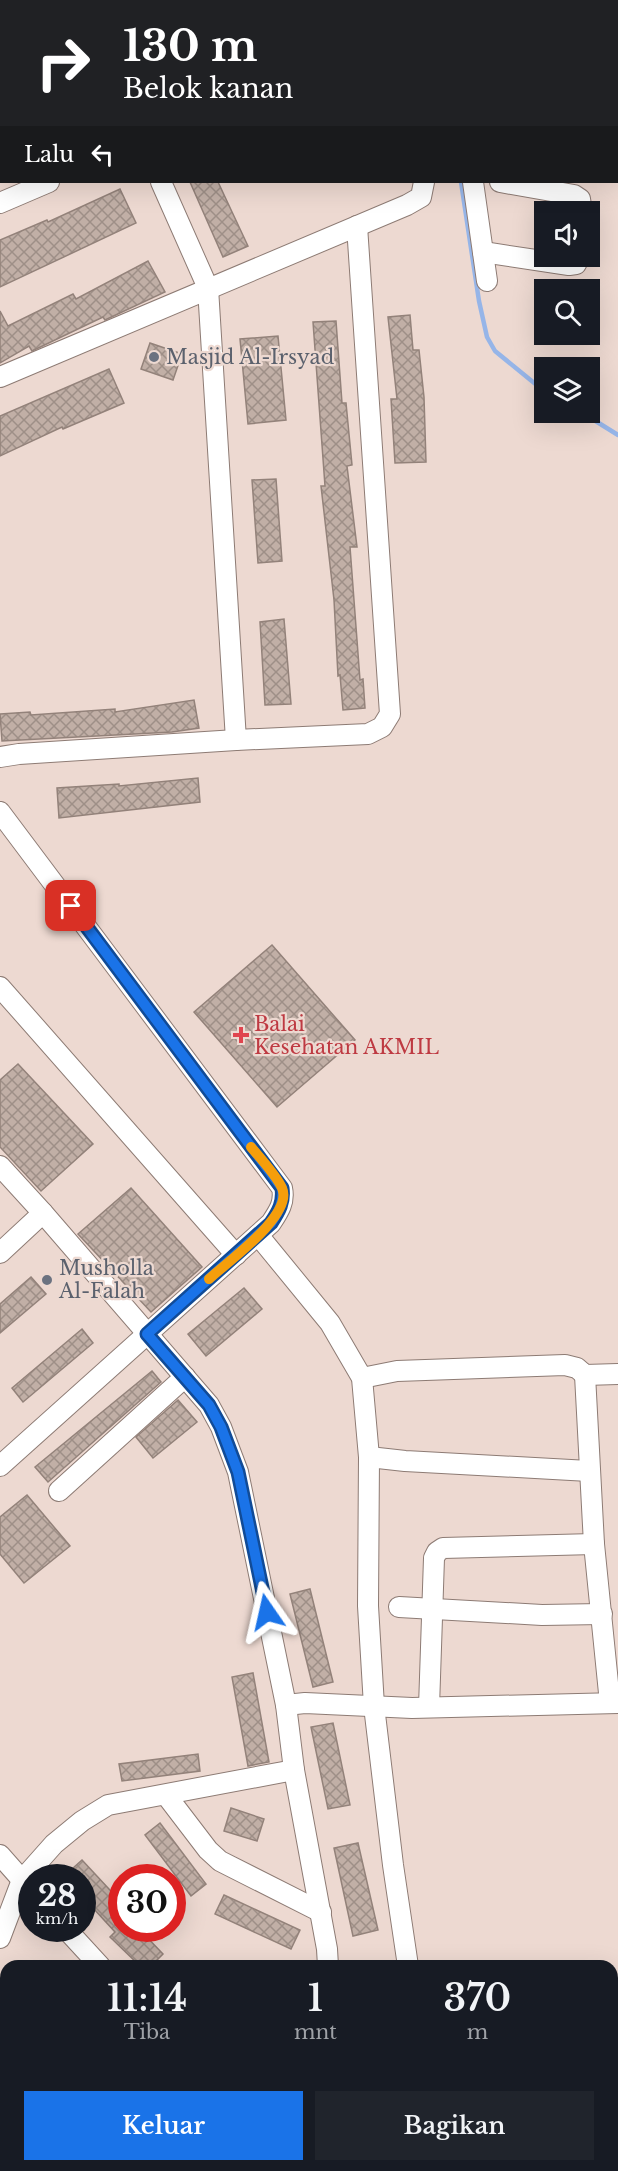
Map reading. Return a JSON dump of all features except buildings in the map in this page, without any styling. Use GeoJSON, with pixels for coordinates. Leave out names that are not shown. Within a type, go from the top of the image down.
{"type":"FeatureCollection","features":[{"type":"Feature","properties":{"kind":"street"},"geometry":{"type":"LineString","coordinates":[[0,203],[48,183]]}},
{"type":"Feature","properties":{"kind":"street"},"geometry":{"type":"LineString","coordinates":[[161,183],[208,288],[236,740]]}},
{"type":"Feature","properties":{"kind":"street"},"geometry":{"type":"LineString","coordinates":[[0,377],[407,205],[421,197],[424,183]]}},
{"type":"Feature","properties":{"kind":"street"},"geometry":{"type":"LineString","coordinates":[[473,183],[487,280]]}},
{"type":"Feature","properties":{"kind":"street"},"geometry":{"type":"LineString","coordinates":[[506,183],[574,195],[580,201]]}},
{"type":"Feature","properties":{"kind":"street"},"geometry":{"type":"LineString","coordinates":[[0,757],[236,740],[368,734],[382,727],[390,714],[357,226]]}},
{"type":"Feature","properties":{"kind":"street"},"geometry":{"type":"LineString","coordinates":[[483,252],[534,260]]}},
{"type":"Feature","properties":{"kind":"street"},"geometry":{"type":"LineString","coordinates":[[0,812],[282,1188],[284,1197],[269,1224],[236,1255],[4,1456]]}},
{"type":"Feature","properties":{"kind":"street"},"geometry":{"type":"LineString","coordinates":[[0,987],[236,1255]]}},
{"type":"Feature","properties":{"kind":"street"},"geometry":{"type":"LineString","coordinates":[[0,1166],[209,1405],[221,1427],[238,1472],[285,1705],[294,1770],[321,1912],[328,1960]]}},
{"type":"Feature","properties":{"kind":"street"},"geometry":{"type":"LineString","coordinates":[[0,1253],[43,1213]]}},
{"type":"Feature","properties":{"kind":"street"},"geometry":{"type":"LineString","coordinates":[[269,1224],[310,1299],[368,1376],[368,1606],[380,1706],[393,1865],[407,1960]]}},
{"type":"Feature","properties":{"kind":"street"},"geometry":{"type":"LineString","coordinates":[[368,1376],[397,1371],[565,1365],[577,1368],[585,1375],[618,1374]]}},
{"type":"Feature","properties":{"kind":"street"},"geometry":{"type":"LineString","coordinates":[[285,1705],[305,1703],[420,1708],[614,1703],[594,1544],[585,1375]]}},
{"type":"Feature","properties":{"kind":"street"},"geometry":{"type":"LineString","coordinates":[[59,1491],[185,1377]]}},
{"type":"Feature","properties":{"kind":"street"},"geometry":{"type":"LineString","coordinates":[[369,1457],[589,1471]]}},
{"type":"Feature","properties":{"kind":"street"},"geometry":{"type":"LineString","coordinates":[[420,1708],[432,1609],[434,1558],[440,1550],[594,1544]]}},
{"type":"Feature","properties":{"kind":"street"},"geometry":{"type":"LineString","coordinates":[[399,1607],[542,1615],[602,1614]]}},
{"type":"Feature","properties":{"kind":"street"},"geometry":{"type":"LineString","coordinates":[[41,1864],[54,1844],[82,1821],[108,1805],[294,1770]]}},
{"type":"Feature","properties":{"kind":"street"},"geometry":{"type":"LineString","coordinates":[[166,1795],[208,1850],[220,1862],[321,1912]]}},
{"type":"Feature","properties":{"kind":"street"},"geometry":{"type":"LineString","coordinates":[[0,1855],[18,1875]]}},
{"type":"Feature","properties":{"kind":"street"},"geometry":{"type":"LineString","coordinates":[[0,1938],[18,1903]]}},
{"type":"Feature","properties":{"kind":"street"},"geometry":{"type":"LineString","coordinates":[[78,1942],[94,1960]]}},
{"type":"Feature","properties":{"kind":"waterway"},"geometry":{"type":"LineString","coordinates":[[461,183],[479,301],[487,337],[495,351],[534,383]]}},
{"type":"Feature","properties":{"kind":"waterway"},"geometry":{"type":"LineString","coordinates":[[599,423],[618,435]]}},
{"type":"Feature","properties":{"kind":"slow traffic"},"geometry":{"type":"LineString","coordinates":[[209,1279],[271,1223],[282,1205],[284,1197],[282,1188],[251,1147]]}},
{"type":"Feature","properties":{"kind":"place","name":"Masjid Al-Irsyad"},"geometry":{"type":"Point","coordinates":[154,357]}},
{"type":"Feature","properties":{"kind":"place","name":"Balai Kesehatan AKMIL"},"geometry":{"type":"Point","coordinates":[241,1035]}},
{"type":"Feature","properties":{"kind":"place","name":"Musholla Al-Falah"},"geometry":{"type":"Point","coordinates":[47,1280]}},
{"type":"Feature","properties":{"kind":"route"},"geometry":{"type":"LineString","coordinates":[[71,906],[282,1188],[284,1197],[282,1205],[271,1223],[147,1334],[209,1405],[221,1427],[238,1472],[267,1612]]}}]}
